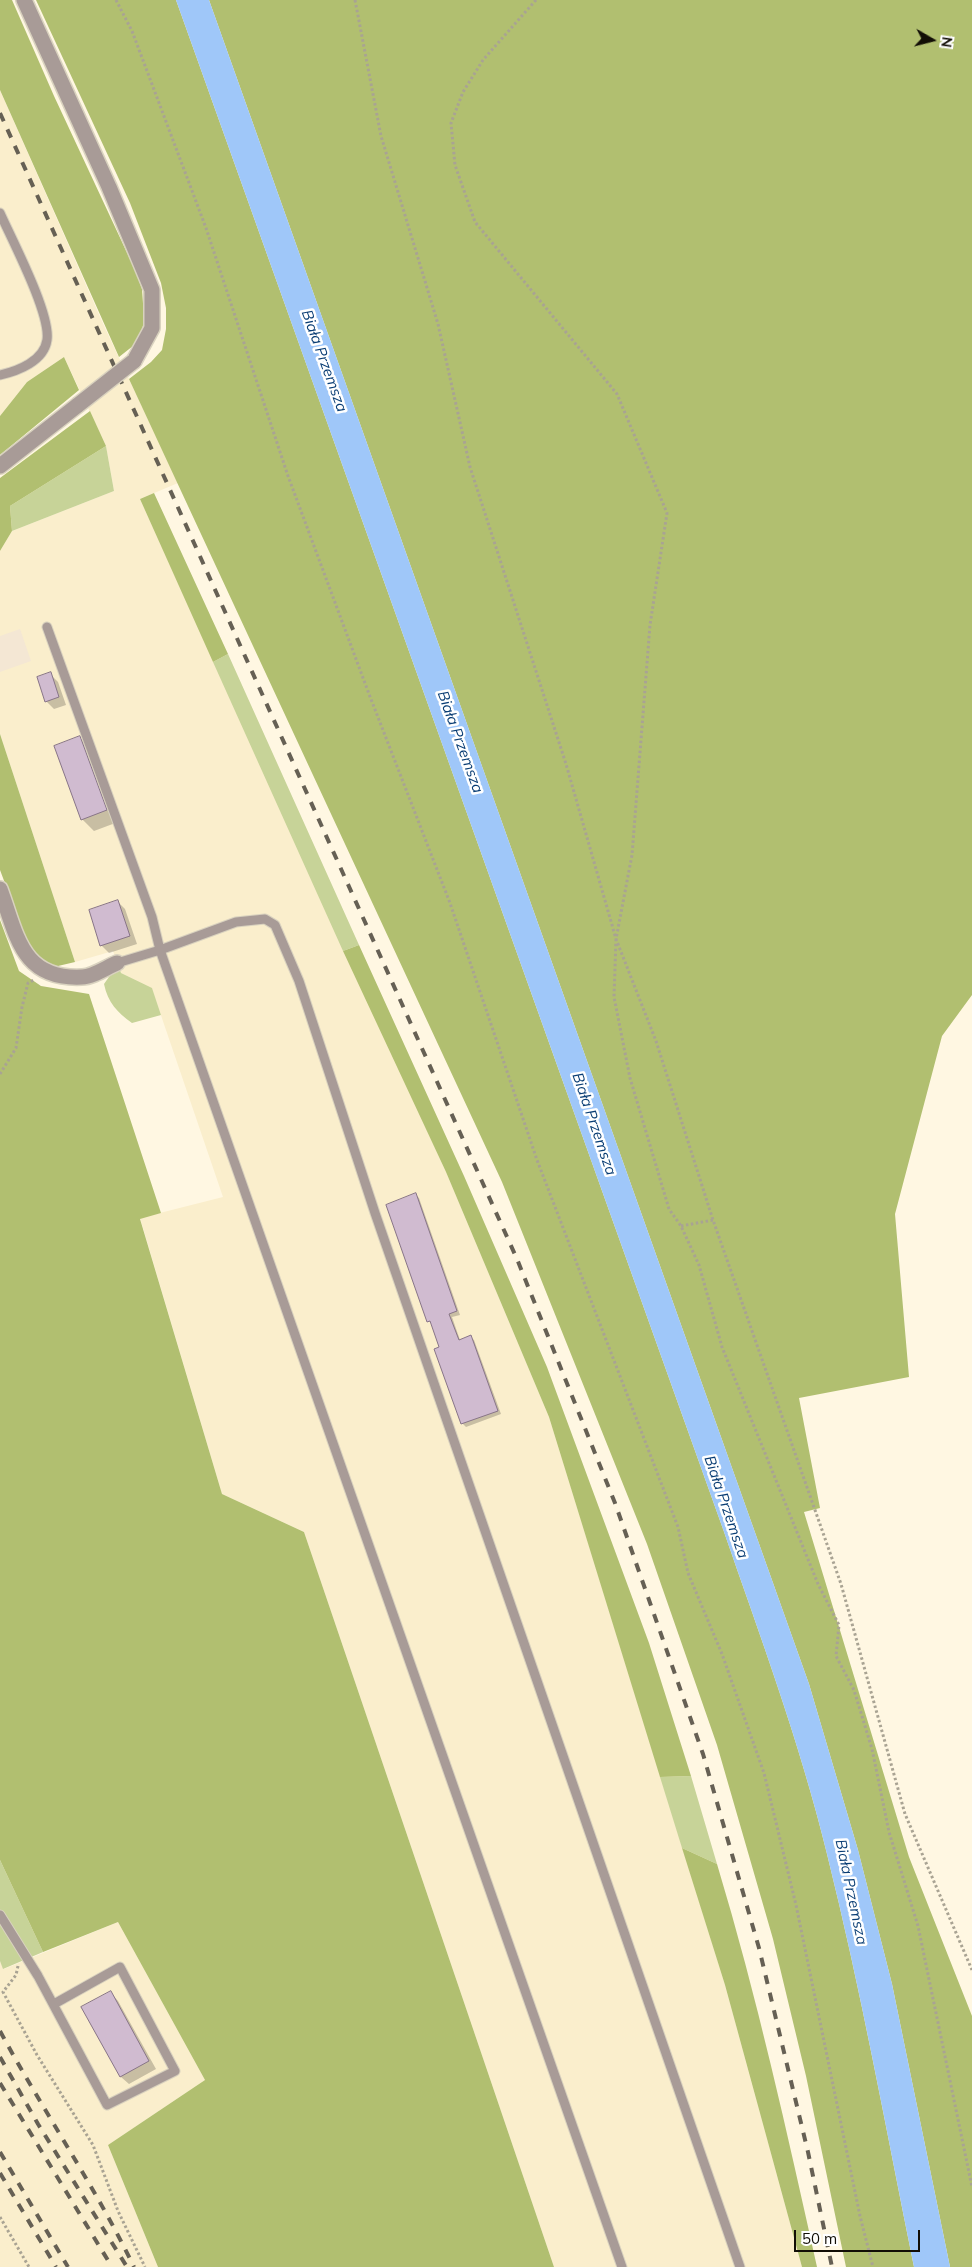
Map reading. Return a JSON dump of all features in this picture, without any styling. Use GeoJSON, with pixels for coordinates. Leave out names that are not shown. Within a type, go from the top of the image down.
{"type":"FeatureCollection","features":[{"type":"Feature","properties":{"kind":"street"},"geometry":{"type":"LineString","coordinates":[[0,466],[134,361],[152,328],[152,290],[109,187],[24,0]]}},
{"type":"Feature","properties":{"kind":"street"},"geometry":{"type":"LineString","coordinates":[[0,889],[24,953],[37,968],[48,973],[83,977],[117,963]]}},
{"type":"Feature","properties":{"kind":"lane"},"geometry":{"type":"LineString","coordinates":[[0,213],[38,300],[47,325],[47,341],[40,354],[28,364],[14,372],[0,375]]}},
{"type":"Feature","properties":{"kind":"lane"},"geometry":{"type":"LineString","coordinates":[[47,627],[152,917],[160,950],[622,2267]]}},
{"type":"Feature","properties":{"kind":"lane"},"geometry":{"type":"LineString","coordinates":[[117,963],[160,950],[236,922],[265,919],[275,925],[299,981],[376,1213],[740,2267]]}},
{"type":"Feature","properties":{"kind":"lane"},"geometry":{"type":"LineString","coordinates":[[0,1915],[54,2004],[107,2105],[175,2071],[120,1967],[54,2004]]}},
{"type":"Feature","properties":{"kind":"path"},"geometry":{"type":"LineString","coordinates":[[116,0],[132,31],[206,228],[288,476],[369,694],[450,903],[538,1160],[678,1527],[688,1573],[722,1654],[764,1773],[796,1905],[860,2216],[873,2267]]}},
{"type":"Feature","properties":{"kind":"path"},"geometry":{"type":"LineString","coordinates":[[355,0],[381,136],[438,324],[470,467],[566,764],[616,939],[656,1041],[713,1220],[841,1584],[905,1814],[972,1970]]}},
{"type":"Feature","properties":{"kind":"path"},"geometry":{"type":"LineString","coordinates":[[536,0],[482,60],[463,92],[451,123],[454,165],[476,222],[618,394],[667,513],[650,625],[632,856],[616,939],[614,997],[630,1078],[670,1209],[681,1226],[699,1265],[722,1347],[818,1584],[840,1625],[836,1656],[857,1698],[872,1749],[889,1832],[918,1926],[972,2187]]}},
{"type":"Feature","properties":{"kind":"path"},"geometry":{"type":"LineString","coordinates":[[0,1074],[16,1048],[22,1007],[28,983],[48,973]]}},
{"type":"Feature","properties":{"kind":"path"},"geometry":{"type":"LineString","coordinates":[[681,1226],[713,1220]]}},
{"type":"Feature","properties":{"kind":"path"},"geometry":{"type":"LineString","coordinates":[[23,1951],[16,1975],[2,1992],[37,2055],[93,2145],[118,2211],[145,2267]]}},
{"type":"Feature","properties":{"kind":"path"},"geometry":{"type":"LineString","coordinates":[[0,2217],[29,2267]]}},
{"type":"Feature","properties":{"kind":"shaded area"},"geometry":{"type":"Polygon","coordinates":[[[0,90],[105,328],[178,483],[140,499],[446,1172],[549,1417],[725,1985],[802,2267],[554,2267],[304,1532],[222,1494],[140,1218],[223,1197],[152,989],[121,973],[113,951],[75,962],[0,734],[0,551],[12,531],[114,491],[106,446],[64,357],[27,382],[0,416],[0,90]]]}},
{"type":"Feature","properties":{"kind":"shaded area"},"geometry":{"type":"Polygon","coordinates":[[[20,629],[31,661],[0,672],[0,636],[20,629]]]}},
{"type":"Feature","properties":{"kind":"shaded area"},"geometry":{"type":"Polygon","coordinates":[[[118,1922],[205,2080],[108,2145],[158,2267],[0,2267],[0,1961],[4,1969],[118,1922]]]}},
{"type":"Feature","properties":{"kind":"green space"},"geometry":{"type":"Polygon","coordinates":[[[0,0],[12,0],[54,96],[136,272],[142,289],[144,318],[142,332],[138,342],[119,357],[0,90],[0,0]]]}},
{"type":"Feature","properties":{"kind":"green space"},"geometry":{"type":"Polygon","coordinates":[[[36,0],[176,0],[723,1529],[792,1731],[805,1771],[839,1905],[862,2008],[914,2267],[846,2267],[806,2076],[773,1939],[717,1745],[647,1544],[502,1182],[129,379],[151,362],[162,350],[166,329],[166,308],[161,283],[130,203],[36,0]]]}},
{"type":"Feature","properties":{"kind":"green space"},"geometry":{"type":"Polygon","coordinates":[[[209,0],[972,0],[972,995],[942,1036],[895,1214],[909,1377],[799,1398],[820,1508],[804,1512],[909,1857],[972,2016],[972,2267],[950,2267],[892,1984],[858,1850],[809,1684],[209,0]]]}},
{"type":"Feature","properties":{"kind":"green space"},"geometry":{"type":"Polygon","coordinates":[[[64,357],[79,390],[0,455],[0,416],[27,382],[64,357]]]}},
{"type":"Feature","properties":{"kind":"green space"},"geometry":{"type":"Polygon","coordinates":[[[90,411],[106,446],[10,506],[12,531],[0,551],[0,478],[90,411]]]}},
{"type":"Feature","properties":{"kind":"green space"},"geometry":{"type":"Polygon","coordinates":[[[106,446],[114,491],[12,531],[10,506],[106,446]]]}},
{"type":"Feature","properties":{"kind":"green space"},"geometry":{"type":"Polygon","coordinates":[[[154,493],[228,654],[213,662],[140,499],[154,493]]]}},
{"type":"Feature","properties":{"kind":"green space"},"geometry":{"type":"Polygon","coordinates":[[[228,654],[359,945],[343,951],[213,662],[228,654]]]}},
{"type":"Feature","properties":{"kind":"green space"},"geometry":{"type":"Polygon","coordinates":[[[0,734],[75,962],[58,966],[42,965],[32,955],[0,870],[0,734]]]}},
{"type":"Feature","properties":{"kind":"green space"},"geometry":{"type":"Polygon","coordinates":[[[0,920],[19,971],[41,986],[89,994],[161,1213],[140,1219],[222,1494],[304,1532],[554,2267],[158,2267],[108,2145],[205,2080],[118,1922],[43,1952],[0,1860],[0,920]]]}},
{"type":"Feature","properties":{"kind":"green space"},"geometry":{"type":"Polygon","coordinates":[[[359,945],[464,1176],[547,1367],[649,1643],[691,1776],[660,1777],[549,1417],[446,1172],[343,951],[359,945]]]}},
{"type":"Feature","properties":{"kind":"green space"},"geometry":{"type":"Polygon","coordinates":[[[120,970],[121,973],[152,988],[161,1015],[132,1023],[118,1011],[108,997],[104,984],[111,974],[120,970]]]}},
{"type":"Feature","properties":{"kind":"green space"},"geometry":{"type":"Polygon","coordinates":[[[691,1776],[717,1864],[682,1848],[660,1777],[691,1776]]]}},
{"type":"Feature","properties":{"kind":"green space"},"geometry":{"type":"Polygon","coordinates":[[[682,1848],[717,1864],[758,2014],[817,2267],[802,2267],[725,1985],[682,1848]]]}},
{"type":"Feature","properties":{"kind":"green space"},"geometry":{"type":"Polygon","coordinates":[[[0,1860],[43,1952],[3,1969],[0,1961],[0,1860]]]}},
{"type":"Feature","properties":{"kind":"water","name":"Biała Przemsza"},"geometry":{"type":"Polygon","coordinates":[[[176,0],[209,0],[809,1684],[858,1850],[892,1984],[950,2267],[914,2267],[862,2008],[839,1905],[805,1771],[792,1731],[723,1529],[176,0]]]}},
{"type":"Feature","properties":{"kind":"building"},"geometry":{"type":"Polygon","coordinates":[[[51,672],[59,697],[45,702],[37,677],[51,672]]]}},
{"type":"Feature","properties":{"kind":"building"},"geometry":{"type":"Polygon","coordinates":[[[80,736],[107,810],[81,820],[54,746],[80,736]]]}},
{"type":"Feature","properties":{"kind":"building"},"geometry":{"type":"Polygon","coordinates":[[[118,900],[130,936],[100,946],[89,910],[118,900]]]}},
{"type":"Feature","properties":{"kind":"building"},"geometry":{"type":"Polygon","coordinates":[[[416,1193],[457,1311],[449,1314],[459,1340],[471,1335],[498,1411],[461,1424],[434,1349],[439,1347],[430,1321],[427,1322],[386,1205],[416,1193]]]}},
{"type":"Feature","properties":{"kind":"building"},"geometry":{"type":"Polygon","coordinates":[[[111,1991],[149,2061],[120,2077],[81,2007],[111,1991]]]}},
{"type":"Feature","properties":{"kind":"railway"},"geometry":{"type":"LineString","coordinates":[[0,113],[517,1259],[615,1503],[703,1754],[759,1948],[808,2152],[832,2267]]}},
{"type":"Feature","properties":{"kind":"railway"},"geometry":{"type":"LineString","coordinates":[[0,2031],[103,2207],[134,2267]]}},
{"type":"Feature","properties":{"kind":"railway"},"geometry":{"type":"LineString","coordinates":[[0,2057],[38,2124],[127,2267]]}},
{"type":"Feature","properties":{"kind":"railway"},"geometry":{"type":"LineString","coordinates":[[0,2083],[112,2267]]}},
{"type":"Feature","properties":{"kind":"railway"},"geometry":{"type":"LineString","coordinates":[[0,2152],[68,2267]]}},
{"type":"Feature","properties":{"kind":"railway"},"geometry":{"type":"LineString","coordinates":[[0,2173],[56,2267]]}}]}
